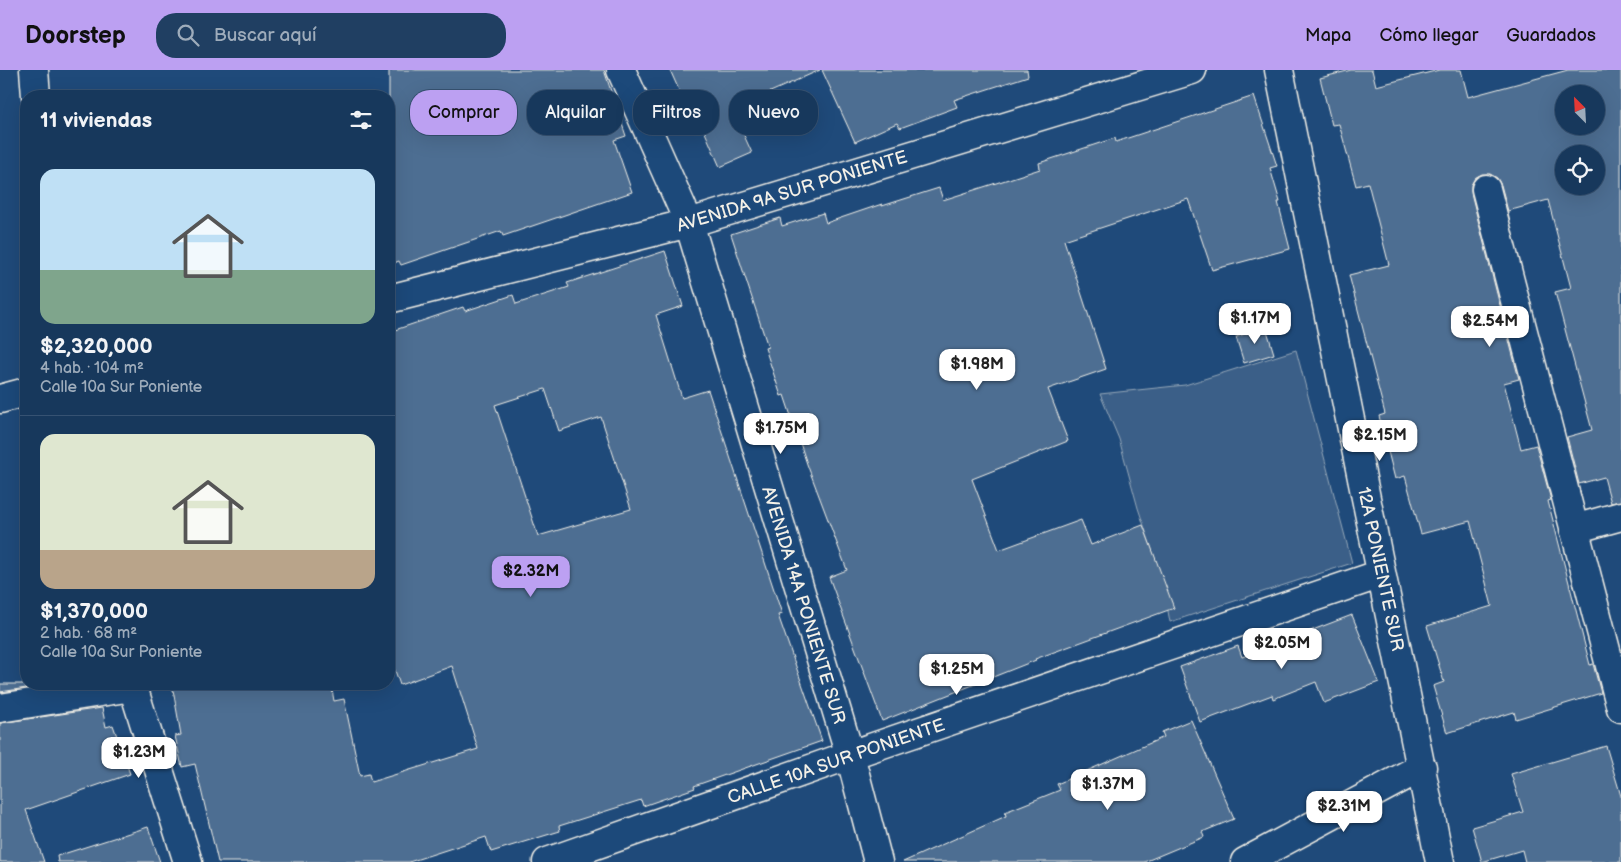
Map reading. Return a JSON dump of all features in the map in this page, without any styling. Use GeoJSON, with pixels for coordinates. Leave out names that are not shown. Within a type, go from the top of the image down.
{"type":"FeatureCollection","features":[{"type":"Feature","properties":{"kind":"street"},"geometry":{"type":"LineString","coordinates":[[34,70],[36,90]]}},
{"type":"Feature","properties":{"kind":"street","name":"AVENIDA 14A PONIENTE SUR"},"geometry":{"type":"LineString","coordinates":[[621,70],[688,223],[850,755],[878,862]]}},
{"type":"Feature","properties":{"kind":"street","name":"AVENIDA 9A SUR PONIENTE"},"geometry":{"type":"LineString","coordinates":[[395,297],[688,223],[1192,70]]}},
{"type":"Feature","properties":{"kind":"street","name":"12A PONIENTE SUR"},"geometry":{"type":"LineString","coordinates":[[1280,70],[1440,862]]}},
{"type":"Feature","properties":{"kind":"street"},"geometry":{"type":"LineString","coordinates":[[1486,189],[1621,708]]}},
{"type":"Feature","properties":{"kind":"street"},"geometry":{"type":"LineString","coordinates":[[0,399],[20,394]]}},
{"type":"Feature","properties":{"kind":"street"},"geometry":{"type":"LineString","coordinates":[[1574,529],[1621,516]]}},
{"type":"Feature","properties":{"kind":"street","name":"CALLE 10A SUR PONIENTE"},"geometry":{"type":"LineString","coordinates":[[547,862],[584,856],[850,755],[1381,574]]}},
{"type":"Feature","properties":{"kind":"street"},"geometry":{"type":"LineString","coordinates":[[0,708],[103,690]]}},
{"type":"Feature","properties":{"kind":"street"},"geometry":{"type":"LineString","coordinates":[[134,690],[188,862]]}},
{"type":"Feature","properties":{"kind":"street"},"geometry":{"type":"LineString","coordinates":[[1245,862],[1422,767]]}},
{"type":"Feature","properties":{"kind":"shaded area"},"geometry":{"type":"Polygon","coordinates":[[[1296,350],[1352,563],[1170,622],[1162,579],[1138,508],[1119,439],[1100,394],[1185,385],[1296,350]]]}},
{"type":"Feature","properties":{"kind":"building"},"geometry":{"type":"Polygon","coordinates":[[[389,70],[604,70],[611,90],[527,90],[527,135],[623,135],[623,127],[626,136],[614,140],[632,192],[503,236],[501,231],[401,265],[399,261],[395,263],[395,90],[389,90],[389,70]]]}},
{"type":"Feature","properties":{"kind":"building"},"geometry":{"type":"Polygon","coordinates":[[[670,70],[820,70],[775,90],[729,90],[729,135],[744,135],[752,153],[720,167],[706,135],[719,135],[719,90],[679,90],[670,70]]]}},
{"type":"Feature","properties":{"kind":"building"},"geometry":{"type":"Polygon","coordinates":[[[822,70],[1027,70],[1028,76],[954,100],[957,107],[900,128],[897,123],[855,142],[822,70]]]}},
{"type":"Feature","properties":{"kind":"building"},"geometry":{"type":"Polygon","coordinates":[[[1351,70],[1372,70],[1376,86],[1439,70],[1461,70],[1468,97],[1568,70],[1621,70],[1621,501],[1611,503],[1604,477],[1579,484],[1567,437],[1592,430],[1555,292],[1571,288],[1548,200],[1508,211],[1501,185],[1497,178],[1490,174],[1482,174],[1475,178],[1471,185],[1471,193],[1519,379],[1504,383],[1521,449],[1536,445],[1551,500],[1548,501],[1590,665],[1593,664],[1601,693],[1516,719],[1514,712],[1447,733],[1433,686],[1444,682],[1427,626],[1492,606],[1470,521],[1421,534],[1405,476],[1395,479],[1379,416],[1385,414],[1349,275],[1389,265],[1368,183],[1356,186],[1339,124],[1332,125],[1320,78],[1351,70]]]}},
{"type":"Feature","properties":{"kind":"building"},"geometry":{"type":"Polygon","coordinates":[[[1254,96],[1277,166],[1270,168],[1280,202],[1278,202],[1290,249],[1212,270],[1188,199],[1064,240],[1106,369],[1048,389],[1068,441],[972,479],[999,550],[1081,520],[1091,545],[1143,525],[1174,608],[1035,659],[882,721],[829,577],[847,570],[807,464],[784,395],[781,396],[765,348],[768,347],[731,234],[780,218],[782,226],[823,213],[826,223],[882,204],[882,206],[939,188],[943,200],[1040,169],[1039,163],[1115,138],[1116,142],[1254,96]]]}},
{"type":"Feature","properties":{"kind":"building"},"geometry":{"type":"Polygon","coordinates":[[[665,251],[683,306],[656,315],[682,398],[708,390],[782,614],[778,615],[822,741],[643,806],[641,800],[559,826],[560,831],[491,852],[486,837],[409,862],[218,862],[195,764],[182,767],[175,736],[181,735],[173,690],[332,690],[334,701],[344,699],[360,776],[369,774],[371,782],[478,749],[452,666],[400,685],[395,670],[395,330],[463,307],[465,311],[513,295],[516,304],[569,287],[567,283],[665,251]],[[545,389],[495,405],[538,536],[631,509],[601,417],[559,431],[545,389]]]}},
{"type":"Feature","properties":{"kind":"building"},"geometry":{"type":"Polygon","coordinates":[[[1266,327],[1274,354],[1244,363],[1236,337],[1266,327]]]}},
{"type":"Feature","properties":{"kind":"building"},"geometry":{"type":"Polygon","coordinates":[[[1352,615],[1379,682],[1324,703],[1316,682],[1273,699],[1272,695],[1200,722],[1180,667],[1238,646],[1242,657],[1352,615]]]}},
{"type":"Feature","properties":{"kind":"building"},"geometry":{"type":"Polygon","coordinates":[[[0,684],[20,684],[20,689],[0,692],[0,684]]]}},
{"type":"Feature","properties":{"kind":"building"},"geometry":{"type":"Polygon","coordinates":[[[102,708],[106,727],[113,725],[130,774],[26,810],[44,862],[0,862],[0,723],[102,708]]]}},
{"type":"Feature","properties":{"kind":"building"},"geometry":{"type":"Polygon","coordinates":[[[1191,720],[1234,819],[1202,832],[1204,837],[1144,862],[903,862],[1006,816],[1005,812],[1060,790],[1057,784],[1164,737],[1162,732],[1191,720]]]}},
{"type":"Feature","properties":{"kind":"building"},"geometry":{"type":"Polygon","coordinates":[[[1606,746],[1621,796],[1621,862],[1525,862],[1522,850],[1482,862],[1472,827],[1523,812],[1511,774],[1606,746]]]}},
{"type":"Feature","properties":{"kind":"building"},"geometry":{"type":"Polygon","coordinates":[[[148,827],[160,862],[58,862],[57,856],[148,827]]]}}]}
